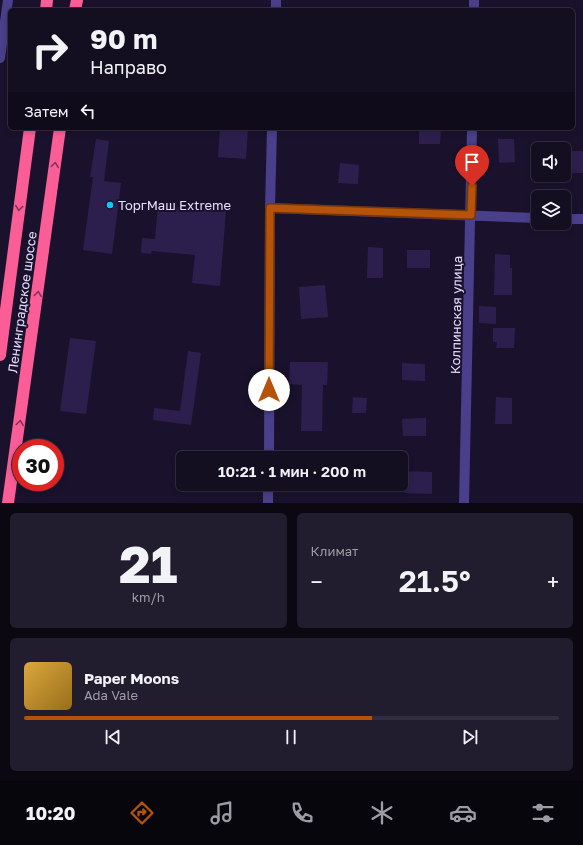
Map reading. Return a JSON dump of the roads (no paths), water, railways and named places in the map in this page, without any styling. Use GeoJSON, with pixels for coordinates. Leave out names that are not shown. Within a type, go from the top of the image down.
{"type":"FeatureCollection","features":[{"type":"Feature","properties":{"kind":"highway","name":"Ленинградское шоссе"},"geometry":{"type":"LineString","coordinates":[[0,355],[30,130]]}},
{"type":"Feature","properties":{"kind":"highway","name":"Ленинградское шоссе"},"geometry":{"type":"LineString","coordinates":[[8,503],[60,130]]}},
{"type":"Feature","properties":{"kind":"street"},"geometry":{"type":"LineString","coordinates":[[0,58],[8,0]]}},
{"type":"Feature","properties":{"kind":"street"},"geometry":{"type":"LineString","coordinates":[[269,451],[270,208],[272,130]]}},
{"type":"Feature","properties":{"kind":"street","name":"Колпинская улица"},"geometry":{"type":"LineString","coordinates":[[464,503],[472,130]]}},
{"type":"Feature","properties":{"kind":"street"},"geometry":{"type":"LineString","coordinates":[[270,208],[531,218]]}},
{"type":"Feature","properties":{"kind":"street"},"geometry":{"type":"LineString","coordinates":[[571,219],[583,219]]}},
{"type":"Feature","properties":{"kind":"street"},"geometry":{"type":"LineString","coordinates":[[268,491],[268,503]]}},
{"type":"Feature","properties":{"kind":"place","name":"ТоргМаш Extreme"},"geometry":{"type":"Point","coordinates":[110,205]}}]}
